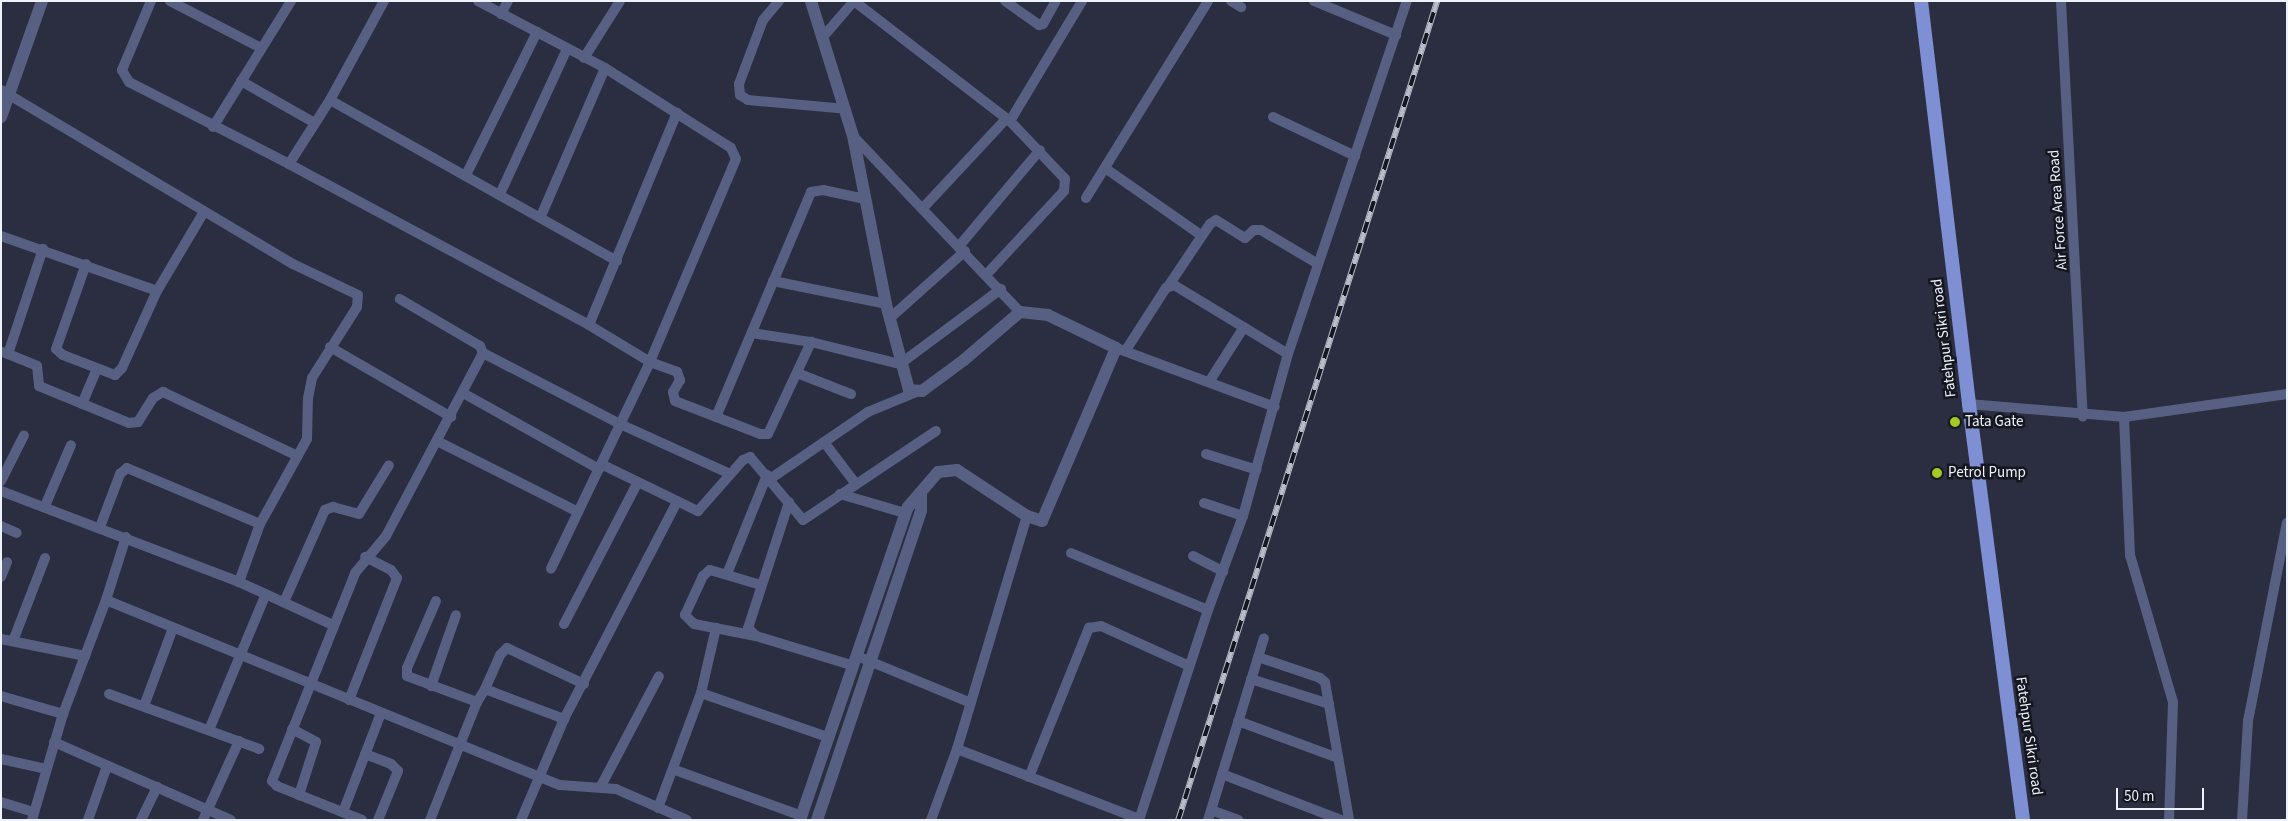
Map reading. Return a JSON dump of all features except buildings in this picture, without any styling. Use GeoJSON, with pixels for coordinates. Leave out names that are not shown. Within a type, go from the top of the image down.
{"type":"FeatureCollection","features":[{"type":"Feature","properties":{"kind":"main road","name":"Fatehpur Sikri road"},"geometry":{"type":"LineString","coordinates":[[1921,1],[1968,404],[2024,820]]}},
{"type":"Feature","properties":{"kind":"street"},"geometry":{"type":"LineString","coordinates":[[1,117],[5,91],[42,1]]}},
{"type":"Feature","properties":{"kind":"street"},"geometry":{"type":"LineString","coordinates":[[151,1],[125,63],[124,78],[213,127],[290,164],[589,325],[650,362],[679,374],[680,380],[673,392],[675,401],[768,434],[798,373],[810,342]]}},
{"type":"Feature","properties":{"kind":"street"},"geometry":{"type":"LineString","coordinates":[[170,1],[261,48]]}},
{"type":"Feature","properties":{"kind":"street"},"geometry":{"type":"LineString","coordinates":[[213,127],[291,1]]}},
{"type":"Feature","properties":{"kind":"street"},"geometry":{"type":"LineString","coordinates":[[290,164],[330,100],[384,1]]}},
{"type":"Feature","properties":{"kind":"street"},"geometry":{"type":"LineString","coordinates":[[478,1],[605,68],[732,148],[736,159],[650,362],[551,570]]}},
{"type":"Feature","properties":{"kind":"street"},"geometry":{"type":"LineString","coordinates":[[501,14],[508,1]]}},
{"type":"Feature","properties":{"kind":"street"},"geometry":{"type":"LineString","coordinates":[[584,58],[620,1]]}},
{"type":"Feature","properties":{"kind":"street"},"geometry":{"type":"LineString","coordinates":[[779,1],[763,20],[739,84],[740,95],[748,100],[846,109]]}},
{"type":"Feature","properties":{"kind":"street"},"geometry":{"type":"LineString","coordinates":[[811,1],[853,136],[886,304],[900,364],[906,384],[916,392]]}},
{"type":"Feature","properties":{"kind":"street"},"geometry":{"type":"LineString","coordinates":[[823,37],[854,1],[1008,120],[1040,150],[1065,178],[1064,191],[987,274]]}},
{"type":"Feature","properties":{"kind":"street"},"geometry":{"type":"LineString","coordinates":[[1005,1],[1039,25],[1043,24],[1056,1]]}},
{"type":"Feature","properties":{"kind":"street"},"geometry":{"type":"LineString","coordinates":[[923,208],[1008,120],[1082,1]]}},
{"type":"Feature","properties":{"kind":"street"},"geometry":{"type":"LineString","coordinates":[[1086,198],[1208,1]]}},
{"type":"Feature","properties":{"kind":"street"},"geometry":{"type":"LineString","coordinates":[[1231,1],[1241,8]]}},
{"type":"Feature","properties":{"kind":"street"},"geometry":{"type":"LineString","coordinates":[[1314,1],[1396,35]]}},
{"type":"Feature","properties":{"kind":"street","name":"Air Force Area Road"},"geometry":{"type":"LineString","coordinates":[[2061,1],[2083,416]]}},
{"type":"Feature","properties":{"kind":"street"},"geometry":{"type":"LineString","coordinates":[[957,749],[1139,819],[1208,610],[1243,516],[1275,407],[1288,354],[1406,2]]}},
{"type":"Feature","properties":{"kind":"street"},"geometry":{"type":"LineString","coordinates":[[466,175],[536,32]]}},
{"type":"Feature","properties":{"kind":"street"},"geometry":{"type":"LineString","coordinates":[[500,194],[567,49]]}},
{"type":"Feature","properties":{"kind":"street"},"geometry":{"type":"LineString","coordinates":[[541,216],[605,68]]}},
{"type":"Feature","properties":{"kind":"street"},"geometry":{"type":"LineString","coordinates":[[241,82],[315,123]]}},
{"type":"Feature","properties":{"kind":"street"},"geometry":{"type":"LineString","coordinates":[[5,91],[293,264],[358,295],[357,307],[330,347],[311,383],[308,432],[298,456],[260,524],[239,582]]}},
{"type":"Feature","properties":{"kind":"street"},"geometry":{"type":"LineString","coordinates":[[330,100],[541,216],[617,261]]}},
{"type":"Feature","properties":{"kind":"street"},"geometry":{"type":"LineString","coordinates":[[589,325],[677,113]]}},
{"type":"Feature","properties":{"kind":"street"},"geometry":{"type":"LineString","coordinates":[[1273,117],[1354,156]]}},
{"type":"Feature","properties":{"kind":"street"},"geometry":{"type":"LineString","coordinates":[[853,136],[987,274],[1020,312],[1048,315],[1121,349],[1275,407]]}},
{"type":"Feature","properties":{"kind":"street"},"geometry":{"type":"LineString","coordinates":[[889,318],[962,248],[1040,150]]}},
{"type":"Feature","properties":{"kind":"street"},"geometry":{"type":"LineString","coordinates":[[1105,168],[1202,236]]}},
{"type":"Feature","properties":{"kind":"street"},"geometry":{"type":"LineString","coordinates":[[716,417],[810,192],[822,190],[865,199]]}},
{"type":"Feature","properties":{"kind":"street"},"geometry":{"type":"LineString","coordinates":[[86,264],[56,348],[64,355],[97,369],[118,374],[157,291],[204,212]]}},
{"type":"Feature","properties":{"kind":"street"},"geometry":{"type":"LineString","coordinates":[[675,770],[801,818],[827,737],[856,661],[905,513],[938,472],[956,470],[1027,516],[1038,521],[1044,518],[1121,349],[1169,285],[1202,236],[1216,220],[1245,238],[1254,230],[1261,230],[1318,264]]}},
{"type":"Feature","properties":{"kind":"street"},"geometry":{"type":"LineString","coordinates":[[1,236],[86,264],[157,291]]}},
{"type":"Feature","properties":{"kind":"street"},"geometry":{"type":"LineString","coordinates":[[43,249],[4,353],[37,366],[39,386],[134,423],[142,418],[153,398],[163,392],[298,456]]}},
{"type":"Feature","properties":{"kind":"street"},"geometry":{"type":"LineString","coordinates":[[774,281],[886,304]]}},
{"type":"Feature","properties":{"kind":"street"},"geometry":{"type":"LineString","coordinates":[[1169,285],[1180,287],[1288,354]]}},
{"type":"Feature","properties":{"kind":"street"},"geometry":{"type":"LineString","coordinates":[[900,364],[1001,289]]}},
{"type":"Feature","properties":{"kind":"street"},"geometry":{"type":"LineString","coordinates":[[362,820],[299,795],[272,781],[355,573],[365,557],[386,536],[464,393],[482,353],[480,346],[400,299]]}},
{"type":"Feature","properties":{"kind":"street"},"geometry":{"type":"LineString","coordinates":[[728,574],[769,477],[868,412],[916,392],[964,360],[1020,312]]}},
{"type":"Feature","properties":{"kind":"street"},"geometry":{"type":"LineString","coordinates":[[1209,382],[1244,327]]}},
{"type":"Feature","properties":{"kind":"street"},"geometry":{"type":"LineString","coordinates":[[752,333],[810,342],[900,364]]}},
{"type":"Feature","properties":{"kind":"street"},"geometry":{"type":"LineString","coordinates":[[330,347],[451,417]]}},
{"type":"Feature","properties":{"kind":"street"},"geometry":{"type":"LineString","coordinates":[[482,353],[620,424],[730,474]]}},
{"type":"Feature","properties":{"kind":"street"},"geometry":{"type":"LineString","coordinates":[[82,404],[97,369]]}},
{"type":"Feature","properties":{"kind":"street"},"geometry":{"type":"LineString","coordinates":[[798,373],[851,394]]}},
{"type":"Feature","properties":{"kind":"street"},"geometry":{"type":"LineString","coordinates":[[464,393],[600,466],[638,482],[694,511],[701,510],[730,474],[743,460],[750,457],[769,477],[799,517],[808,520],[840,494],[936,431]]}},
{"type":"Feature","properties":{"kind":"street"},"geometry":{"type":"LineString","coordinates":[[1968,404],[2083,416],[2124,417],[2287,394]]}},
{"type":"Feature","properties":{"kind":"street"},"geometry":{"type":"LineString","coordinates":[[2124,417],[2130,555],[2173,702],[2169,820]]}},
{"type":"Feature","properties":{"kind":"street"},"geometry":{"type":"LineString","coordinates":[[1,481],[24,436]]}},
{"type":"Feature","properties":{"kind":"street"},"geometry":{"type":"LineString","coordinates":[[437,441],[578,512]]}},
{"type":"Feature","properties":{"kind":"street"},"geometry":{"type":"LineString","coordinates":[[824,442],[856,484]]}},
{"type":"Feature","properties":{"kind":"street"},"geometry":{"type":"LineString","coordinates":[[45,506],[71,445]]}},
{"type":"Feature","properties":{"kind":"street"},"geometry":{"type":"LineString","coordinates":[[1206,454],[1257,470]]}},
{"type":"Feature","properties":{"kind":"street"},"geometry":{"type":"LineString","coordinates":[[284,602],[325,510],[333,507],[359,514],[389,465]]}},
{"type":"Feature","properties":{"kind":"street"},"geometry":{"type":"LineString","coordinates":[[100,527],[120,474],[127,468],[260,524]]}},
{"type":"Feature","properties":{"kind":"street"},"geometry":{"type":"LineString","coordinates":[[564,624],[638,482]]}},
{"type":"Feature","properties":{"kind":"street"},"geometry":{"type":"LineString","coordinates":[[1,491],[100,527],[239,582],[333,625]]}},
{"type":"Feature","properties":{"kind":"street"},"geometry":{"type":"LineString","coordinates":[[840,494],[905,513]]}},
{"type":"Feature","properties":{"kind":"street"},"geometry":{"type":"LineString","coordinates":[[817,820],[921,511],[921,494]]}},
{"type":"Feature","properties":{"kind":"street"},"geometry":{"type":"LineString","coordinates":[[521,820],[537,776],[564,719],[678,502]]}},
{"type":"Feature","properties":{"kind":"street"},"geometry":{"type":"LineString","coordinates":[[756,636],[748,628],[789,502]]}},
{"type":"Feature","properties":{"kind":"street"},"geometry":{"type":"LineString","coordinates":[[1204,502],[1243,516]]}},
{"type":"Feature","properties":{"kind":"street"},"geometry":{"type":"LineString","coordinates":[[931,820],[957,749],[1027,516]]}},
{"type":"Feature","properties":{"kind":"street"},"geometry":{"type":"LineString","coordinates":[[2242,820],[2248,721],[2287,523]]}},
{"type":"Feature","properties":{"kind":"street"},"geometry":{"type":"LineString","coordinates":[[1,526],[17,533]]}},
{"type":"Feature","properties":{"kind":"street"},"geometry":{"type":"LineString","coordinates":[[1,802],[33,816],[62,714],[106,600],[126,537]]}},
{"type":"Feature","properties":{"kind":"street"},"geometry":{"type":"LineString","coordinates":[[1071,553],[1208,610]]}},
{"type":"Feature","properties":{"kind":"street"},"geometry":{"type":"LineString","coordinates":[[1193,556],[1223,570]]}},
{"type":"Feature","properties":{"kind":"street"},"geometry":{"type":"LineString","coordinates":[[349,700],[398,578],[391,570],[365,557]]}},
{"type":"Feature","properties":{"kind":"street"},"geometry":{"type":"LineString","coordinates":[[13,641],[45,558]]}},
{"type":"Feature","properties":{"kind":"street"},"geometry":{"type":"LineString","coordinates":[[1,577],[7,562]]}},
{"type":"Feature","properties":{"kind":"street"},"geometry":{"type":"LineString","coordinates":[[761,585],[716,571],[707,572],[685,615],[689,622],[756,636],[856,661],[871,661],[971,703]]}},
{"type":"Feature","properties":{"kind":"street"},"geometry":{"type":"LineString","coordinates":[[209,730],[266,594]]}},
{"type":"Feature","properties":{"kind":"street"},"geometry":{"type":"LineString","coordinates":[[106,600],[310,685],[537,776],[569,788],[601,786],[623,792],[687,820]]}},
{"type":"Feature","properties":{"kind":"street"},"geometry":{"type":"LineString","coordinates":[[436,601],[406,673],[409,679],[477,702]]}},
{"type":"Feature","properties":{"kind":"street"},"geometry":{"type":"LineString","coordinates":[[431,686],[456,615]]}},
{"type":"Feature","properties":{"kind":"street"},"geometry":{"type":"LineString","coordinates":[[1029,777],[1089,628],[1101,626],[1189,666]]}},
{"type":"Feature","properties":{"kind":"street"},"geometry":{"type":"LineString","coordinates":[[144,706],[173,628]]}},
{"type":"Feature","properties":{"kind":"street"},"geometry":{"type":"LineString","coordinates":[[658,808],[675,770],[701,693],[716,628]]}},
{"type":"Feature","properties":{"kind":"street"},"geometry":{"type":"LineString","coordinates":[[1,638],[84,656]]}},
{"type":"Feature","properties":{"kind":"street"},"geometry":{"type":"LineString","coordinates":[[1238,820],[1210,815],[1264,638]]}},
{"type":"Feature","properties":{"kind":"street"},"geometry":{"type":"LineString","coordinates":[[430,820],[477,702],[500,655],[507,648],[584,684]]}},
{"type":"Feature","properties":{"kind":"street"},"geometry":{"type":"LineString","coordinates":[[1258,657],[1320,678],[1325,682],[1350,820]]}},
{"type":"Feature","properties":{"kind":"street"},"geometry":{"type":"LineString","coordinates":[[601,786],[659,676]]}},
{"type":"Feature","properties":{"kind":"street"},"geometry":{"type":"LineString","coordinates":[[1251,679],[1329,704]]}},
{"type":"Feature","properties":{"kind":"street"},"geometry":{"type":"LineString","coordinates":[[485,689],[564,719]]}},
{"type":"Feature","properties":{"kind":"street"},"geometry":{"type":"LineString","coordinates":[[701,693],[827,737]]}},
{"type":"Feature","properties":{"kind":"street"},"geometry":{"type":"LineString","coordinates":[[109,694],[259,748]]}},
{"type":"Feature","properties":{"kind":"street"},"geometry":{"type":"LineString","coordinates":[[1,696],[62,714]]}},
{"type":"Feature","properties":{"kind":"street"},"geometry":{"type":"LineString","coordinates":[[343,812],[381,712]]}},
{"type":"Feature","properties":{"kind":"street"},"geometry":{"type":"LineString","coordinates":[[1238,722],[1338,758]]}},
{"type":"Feature","properties":{"kind":"street"},"geometry":{"type":"LineString","coordinates":[[292,729],[316,742],[299,795]]}},
{"type":"Feature","properties":{"kind":"street"},"geometry":{"type":"LineString","coordinates":[[203,820],[239,741]]}},
{"type":"Feature","properties":{"kind":"street"},"geometry":{"type":"LineString","coordinates":[[54,742],[230,820]]}},
{"type":"Feature","properties":{"kind":"street"},"geometry":{"type":"LineString","coordinates":[[365,754],[392,764],[398,771],[378,820]]}},
{"type":"Feature","properties":{"kind":"street"},"geometry":{"type":"LineString","coordinates":[[1,759],[46,770]]}},
{"type":"Feature","properties":{"kind":"street"},"geometry":{"type":"LineString","coordinates":[[88,820],[107,766]]}},
{"type":"Feature","properties":{"kind":"street"},"geometry":{"type":"LineString","coordinates":[[1222,774],[1341,820]]}},
{"type":"Feature","properties":{"kind":"street"},"geometry":{"type":"LineString","coordinates":[[141,820],[157,787]]}},
{"type":"Feature","properties":{"kind":"railway"},"geometry":{"type":"LineString","coordinates":[[1178,820],[1437,1]]}},
{"type":"Feature","properties":{"kind":"place","name":"Tata Gate"},"geometry":{"type":"Point","coordinates":[1955,422]}},
{"type":"Feature","properties":{"kind":"place","name":"Petrol Pump"},"geometry":{"type":"Point","coordinates":[1937,473]}}]}
